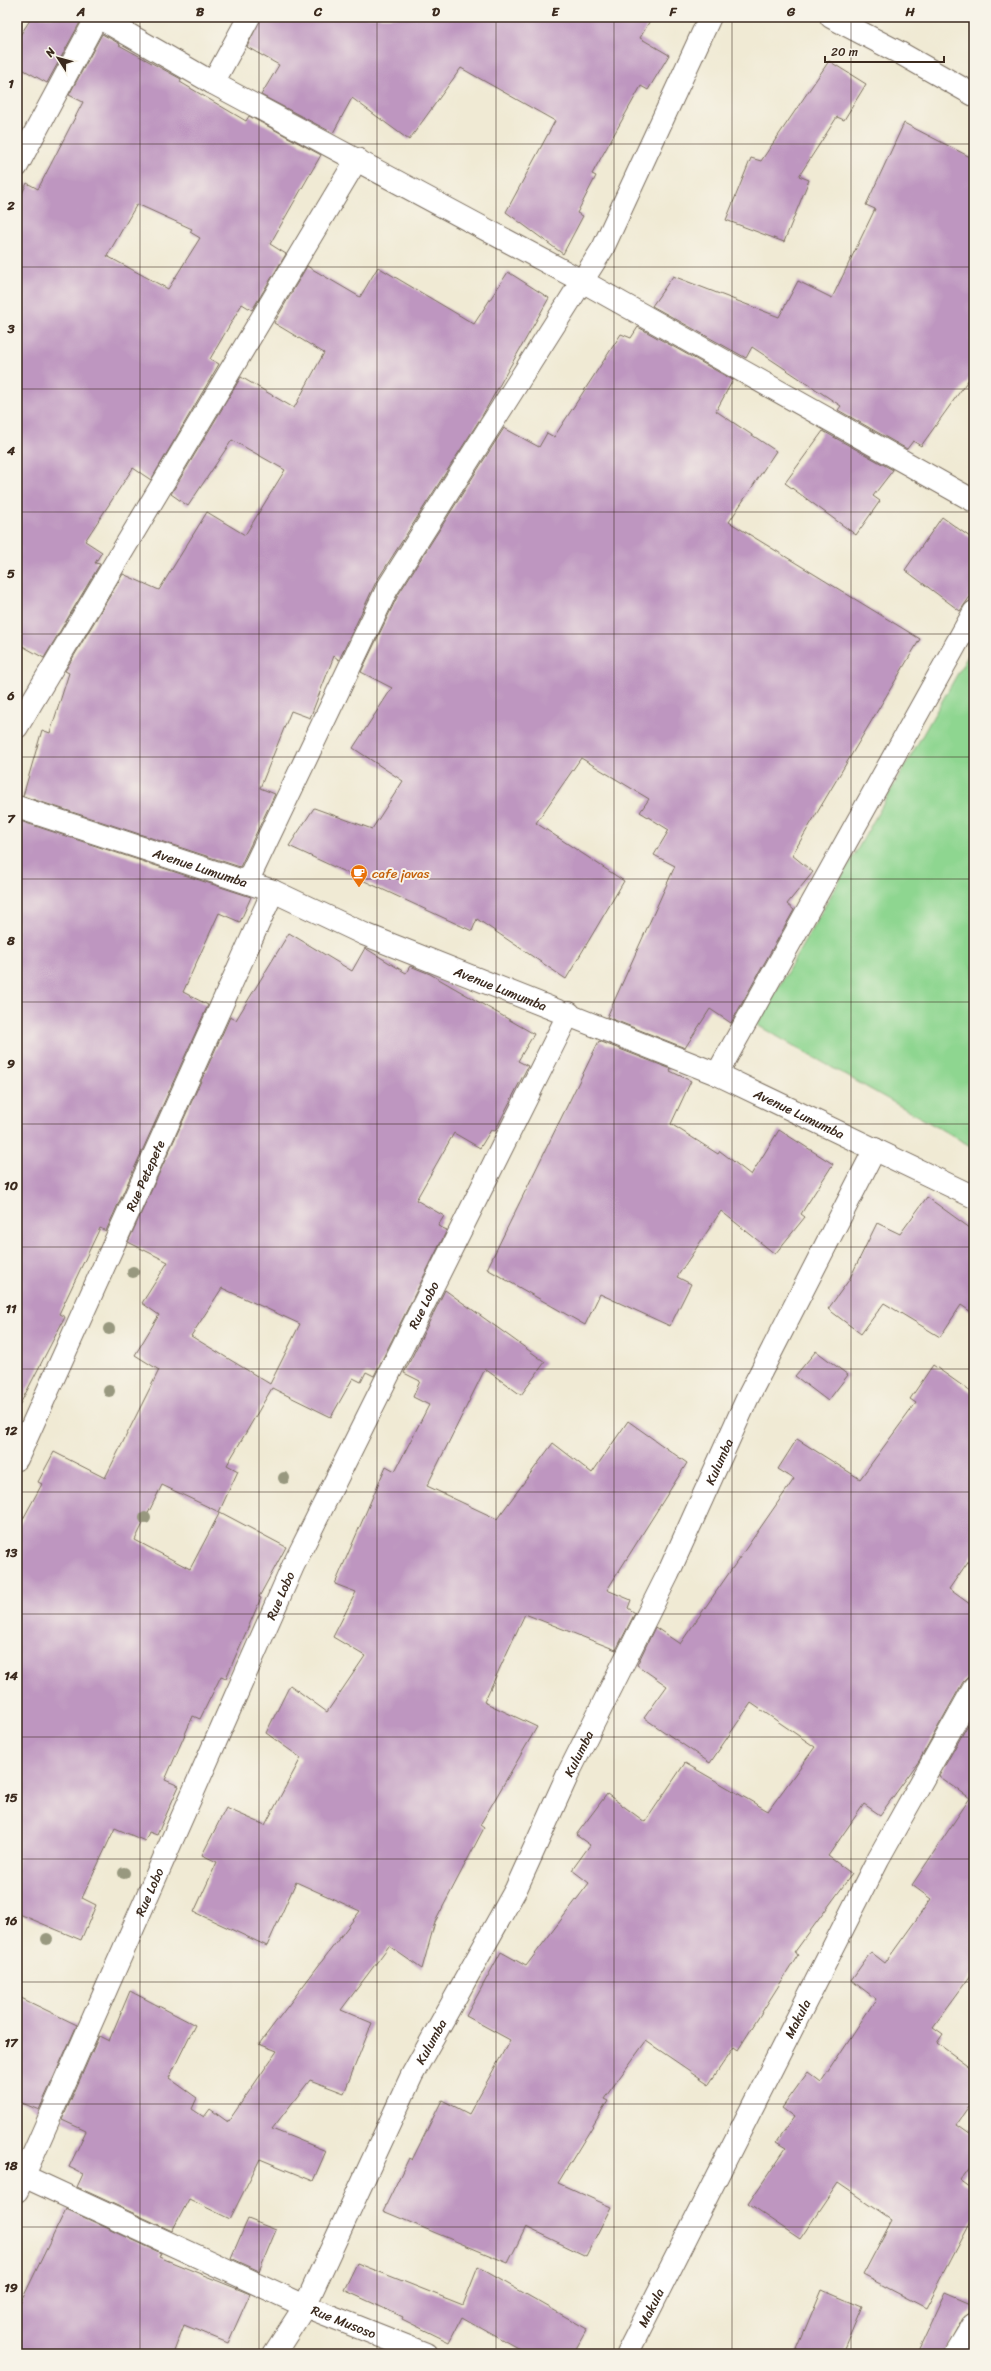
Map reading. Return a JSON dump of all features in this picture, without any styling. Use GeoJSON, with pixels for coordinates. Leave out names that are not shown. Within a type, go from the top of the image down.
{"type":"FeatureCollection","features":[{"type":"Feature","properties":{"kind":"street"},"geometry":{"type":"LineString","coordinates":[[17,166],[98,17],[212,83],[582,281],[974,501]]}},
{"type":"Feature","properties":{"kind":"street"},"geometry":{"type":"LineString","coordinates":[[212,83],[249,17]]}},
{"type":"Feature","properties":{"kind":"street"},"geometry":{"type":"LineString","coordinates":[[247,882],[387,589],[603,248],[710,17]]}},
{"type":"Feature","properties":{"kind":"street"},"geometry":{"type":"LineString","coordinates":[[831,17],[900,53],[974,95]]}},
{"type":"Feature","properties":{"kind":"street"},"geometry":{"type":"LineString","coordinates":[[17,727],[356,159]]}},
{"type":"Feature","properties":{"kind":"street"},"geometry":{"type":"LineString","coordinates":[[717,1074],[974,612]]}},
{"type":"Feature","properties":{"kind":"street","name":"Avenue Lumumba"},"geometry":{"type":"LineString","coordinates":[[17,807],[273,891],[364,934],[569,1013],[717,1074],[974,1196]]}},
{"type":"Feature","properties":{"kind":"street","name":"Rue Petepete"},"geometry":{"type":"LineString","coordinates":[[17,1459],[273,891]]}},
{"type":"Feature","properties":{"kind":"street","name":"Rue Lobo"},"geometry":{"type":"LineString","coordinates":[[19,2180],[293,1566],[569,1013]]}},
{"type":"Feature","properties":{"kind":"street","name":"Kulumba"},"geometry":{"type":"LineString","coordinates":[[274,2354],[305,2306],[412,2075],[516,1889],[568,1774],[668,1574],[747,1399],[875,1149]]}},
{"type":"Feature","properties":{"kind":"street","name":"Makula"},"geometry":{"type":"LineString","coordinates":[[627,2354],[878,1859],[974,1688]]}},
{"type":"Feature","properties":{"kind":"street","name":"Rue Musoso"},"geometry":{"type":"LineString","coordinates":[[19,2180],[305,2306],[426,2354]]}},
{"type":"Feature","properties":{"kind":"street"},"geometry":{"type":"LineString","coordinates":[[956,2354],[974,2324]]}},
{"type":"Feature","properties":{"kind":"green space"},"geometry":{"type":"Polygon","coordinates":[[[974,645],[974,1148],[757,1025],[974,645]]]}},
{"type":"Feature","properties":{"kind":"building"},"geometry":{"type":"Polygon","coordinates":[[[32,17],[83,17],[47,83],[17,66],[17,40],[32,17]]]}},
{"type":"Feature","properties":{"kind":"building"},"geometry":{"type":"Polygon","coordinates":[[[123,17],[138,17],[134,23],[123,17]]]}},
{"type":"Feature","properties":{"kind":"building"},"geometry":{"type":"Polygon","coordinates":[[[261,17],[652,17],[640,38],[669,55],[648,90],[641,86],[592,174],[596,176],[577,213],[583,216],[563,254],[506,212],[555,121],[461,68],[409,140],[352,98],[333,133],[261,95],[279,65],[247,47],[261,17]]]}},
{"type":"Feature","properties":{"kind":"building"},"geometry":{"type":"Polygon","coordinates":[[[102,34],[181,79],[180,82],[246,121],[249,116],[321,155],[270,244],[286,254],[252,310],[242,304],[210,359],[219,364],[151,480],[133,468],[85,541],[102,552],[95,563],[100,564],[44,658],[17,643],[17,204],[27,183],[38,189],[83,102],[69,95],[102,34]],[[137,204],[107,256],[168,289],[200,238],[190,232],[192,229],[137,204]]]}},
{"type":"Feature","properties":{"kind":"building"},"geometry":{"type":"Polygon","coordinates":[[[829,61],[866,84],[844,120],[837,117],[799,176],[809,180],[784,242],[726,220],[751,158],[761,161],[829,61]]]}},
{"type":"Feature","properties":{"kind":"building"},"geometry":{"type":"Polygon","coordinates":[[[904,123],[974,159],[974,372],[921,446],[913,441],[907,449],[838,410],[841,406],[752,347],[746,358],[652,306],[673,276],[779,317],[798,281],[832,298],[875,209],[866,205],[904,123]]]}},
{"type":"Feature","properties":{"kind":"building"},"geometry":{"type":"Polygon","coordinates":[[[307,266],[360,297],[378,267],[474,324],[508,272],[549,298],[482,416],[376,582],[339,660],[334,656],[310,718],[291,711],[260,788],[275,794],[240,867],[23,796],[42,730],[50,733],[69,673],[65,671],[123,574],[159,590],[207,512],[245,535],[285,470],[232,440],[188,506],[171,494],[241,377],[294,408],[324,353],[274,323],[307,266]]]}},
{"type":"Feature","properties":{"kind":"building"},"geometry":{"type":"Polygon","coordinates":[[[638,327],[733,380],[716,411],[776,451],[729,522],[920,639],[792,855],[813,872],[787,904],[794,910],[731,1023],[710,1009],[685,1048],[607,1017],[675,866],[654,855],[669,830],[640,812],[649,799],[581,758],[536,823],[624,881],[566,979],[477,919],[472,931],[289,846],[314,808],[372,829],[403,781],[353,748],[392,688],[361,672],[398,595],[504,428],[539,447],[547,433],[554,437],[621,334],[631,338],[638,327]]]}},
{"type":"Feature","properties":{"kind":"building"},"geometry":{"type":"Polygon","coordinates":[[[823,431],[893,470],[873,496],[880,501],[856,535],[785,483],[823,431]]]}},
{"type":"Feature","properties":{"kind":"building"},"geometry":{"type":"Polygon","coordinates":[[[942,517],[974,540],[974,591],[960,611],[905,570],[942,517]]]}},
{"type":"Feature","properties":{"kind":"building"},"geometry":{"type":"Polygon","coordinates":[[[17,820],[251,897],[240,922],[219,913],[183,992],[208,1005],[106,1231],[100,1228],[59,1314],[65,1317],[17,1410],[17,820]]]}},
{"type":"Feature","properties":{"kind":"building"},"geometry":{"type":"Polygon","coordinates":[[[289,933],[352,971],[365,948],[406,973],[410,966],[430,974],[534,1034],[518,1061],[528,1066],[495,1131],[491,1130],[480,1148],[454,1133],[416,1200],[444,1216],[438,1226],[447,1230],[374,1376],[366,1372],[361,1382],[353,1378],[331,1417],[272,1388],[227,1465],[238,1471],[219,1512],[162,1485],[135,1540],[190,1569],[220,1512],[286,1547],[259,1597],[261,1598],[226,1678],[221,1676],[200,1719],[193,1716],[165,1780],[179,1786],[157,1835],[149,1832],[145,1841],[115,1828],[82,1898],[96,1905],[81,1940],[17,1913],[17,1530],[42,1484],[38,1482],[54,1452],[105,1478],[159,1370],[135,1355],[159,1315],[142,1303],[168,1262],[128,1242],[230,1017],[236,1020],[289,933]],[[222,1288],[191,1336],[270,1384],[300,1324],[222,1288]]]}},
{"type":"Feature","properties":{"kind":"building"},"geometry":{"type":"Polygon","coordinates":[[[599,1041],[671,1069],[670,1071],[691,1081],[671,1124],[718,1154],[720,1151],[751,1175],[779,1130],[833,1164],[801,1214],[805,1217],[775,1254],[721,1211],[677,1277],[691,1284],[670,1326],[600,1294],[585,1325],[487,1269],[599,1041]]]}},
{"type":"Feature","properties":{"kind":"building"},"geometry":{"type":"Polygon","coordinates":[[[927,1197],[974,1231],[974,1314],[961,1305],[940,1337],[884,1303],[861,1334],[828,1309],[849,1280],[877,1223],[900,1234],[927,1197]]]}},
{"type":"Feature","properties":{"kind":"building"},"geometry":{"type":"Polygon","coordinates":[[[445,1290],[545,1362],[521,1395],[485,1369],[427,1486],[497,1519],[553,1443],[592,1473],[628,1421],[687,1463],[607,1590],[631,1600],[628,1608],[635,1613],[616,1650],[525,1614],[484,1702],[537,1727],[480,1825],[484,1828],[435,1922],[422,1969],[389,1946],[341,2010],[372,2023],[344,2093],[310,2080],[272,2129],[326,2151],[313,2181],[260,2159],[230,2219],[189,2199],[172,2231],[77,2187],[83,2174],[69,2167],[86,2131],[62,2120],[99,2036],[109,2041],[130,1991],[195,2025],[169,2078],[197,2098],[192,2109],[204,2117],[210,2109],[228,2122],[277,2051],[259,2044],[360,1911],[296,1882],[267,1946],[194,1912],[217,1862],[202,1855],[226,1808],[265,1825],[301,1758],[266,1733],[290,1685],[327,1712],[365,1656],[333,1637],[356,1592],[335,1584],[386,1466],[395,1471],[429,1405],[413,1397],[420,1381],[404,1373],[445,1290]]]}},
{"type":"Feature","properties":{"kind":"building"},"geometry":{"type":"Polygon","coordinates":[[[816,1351],[848,1375],[828,1401],[795,1376],[816,1351]]]}},
{"type":"Feature","properties":{"kind":"building"},"geometry":{"type":"Polygon","coordinates":[[[933,1365],[974,1394],[974,1553],[949,1589],[974,1607],[974,1676],[968,1677],[963,1682],[919,1761],[880,1815],[864,1804],[828,1856],[852,1874],[794,1953],[798,1955],[738,2050],[734,2047],[709,2084],[646,2041],[604,2099],[608,2101],[558,2183],[611,2207],[586,2256],[526,2227],[508,2263],[383,2211],[409,2158],[412,2160],[442,2100],[469,2114],[510,2040],[466,2016],[501,1952],[526,1966],[589,1883],[572,1870],[590,1845],[576,1835],[607,1794],[645,1822],[685,1763],[768,1811],[815,1747],[751,1703],[710,1763],[644,1718],[667,1686],[637,1665],[655,1627],[680,1644],[794,1479],[778,1469],[797,1439],[860,1479],[916,1403],[910,1399],[933,1365]]]}},
{"type":"Feature","properties":{"kind":"building"},"geometry":{"type":"Polygon","coordinates":[[[974,1714],[974,1971],[933,2027],[943,2034],[937,2043],[974,2070],[974,2100],[957,2124],[974,2136],[974,2161],[960,2180],[974,2190],[974,2216],[926,2308],[863,2275],[892,2220],[838,2183],[800,2239],[748,2204],[786,2148],[776,2142],[794,2117],[782,2108],[808,2072],[821,2082],[876,1999],[851,1980],[871,1952],[885,1963],[931,1899],[912,1885],[970,1798],[939,1776],[974,1714]]]}},
{"type":"Feature","properties":{"kind":"building"},"geometry":{"type":"Polygon","coordinates":[[[17,1996],[77,2025],[39,2110],[17,2101],[17,1996]]]}},
{"type":"Feature","properties":{"kind":"building"},"geometry":{"type":"Polygon","coordinates":[[[66,2209],[161,2253],[159,2257],[250,2294],[228,2343],[184,2325],[173,2354],[17,2354],[17,2310],[66,2209]]]}},
{"type":"Feature","properties":{"kind":"building"},"geometry":{"type":"Polygon","coordinates":[[[248,2219],[276,2230],[259,2271],[231,2258],[248,2219]]]}},
{"type":"Feature","properties":{"kind":"building"},"geometry":{"type":"Polygon","coordinates":[[[357,2263],[463,2305],[478,2267],[587,2329],[573,2354],[528,2354],[462,2317],[449,2342],[402,2319],[403,2317],[344,2290],[357,2263]]]}},
{"type":"Feature","properties":{"kind":"building"},"geometry":{"type":"Polygon","coordinates":[[[822,2290],[862,2307],[842,2354],[795,2354],[822,2290]]]}},
{"type":"Feature","properties":{"kind":"building"},"geometry":{"type":"Polygon","coordinates":[[[946,2292],[974,2304],[971,2312],[963,2318],[944,2354],[917,2354],[946,2292]]]}},
{"type":"Feature","properties":{"kind":"place","name":"cafe javas"},"geometry":{"type":"Point","coordinates":[359,888]}}]}
